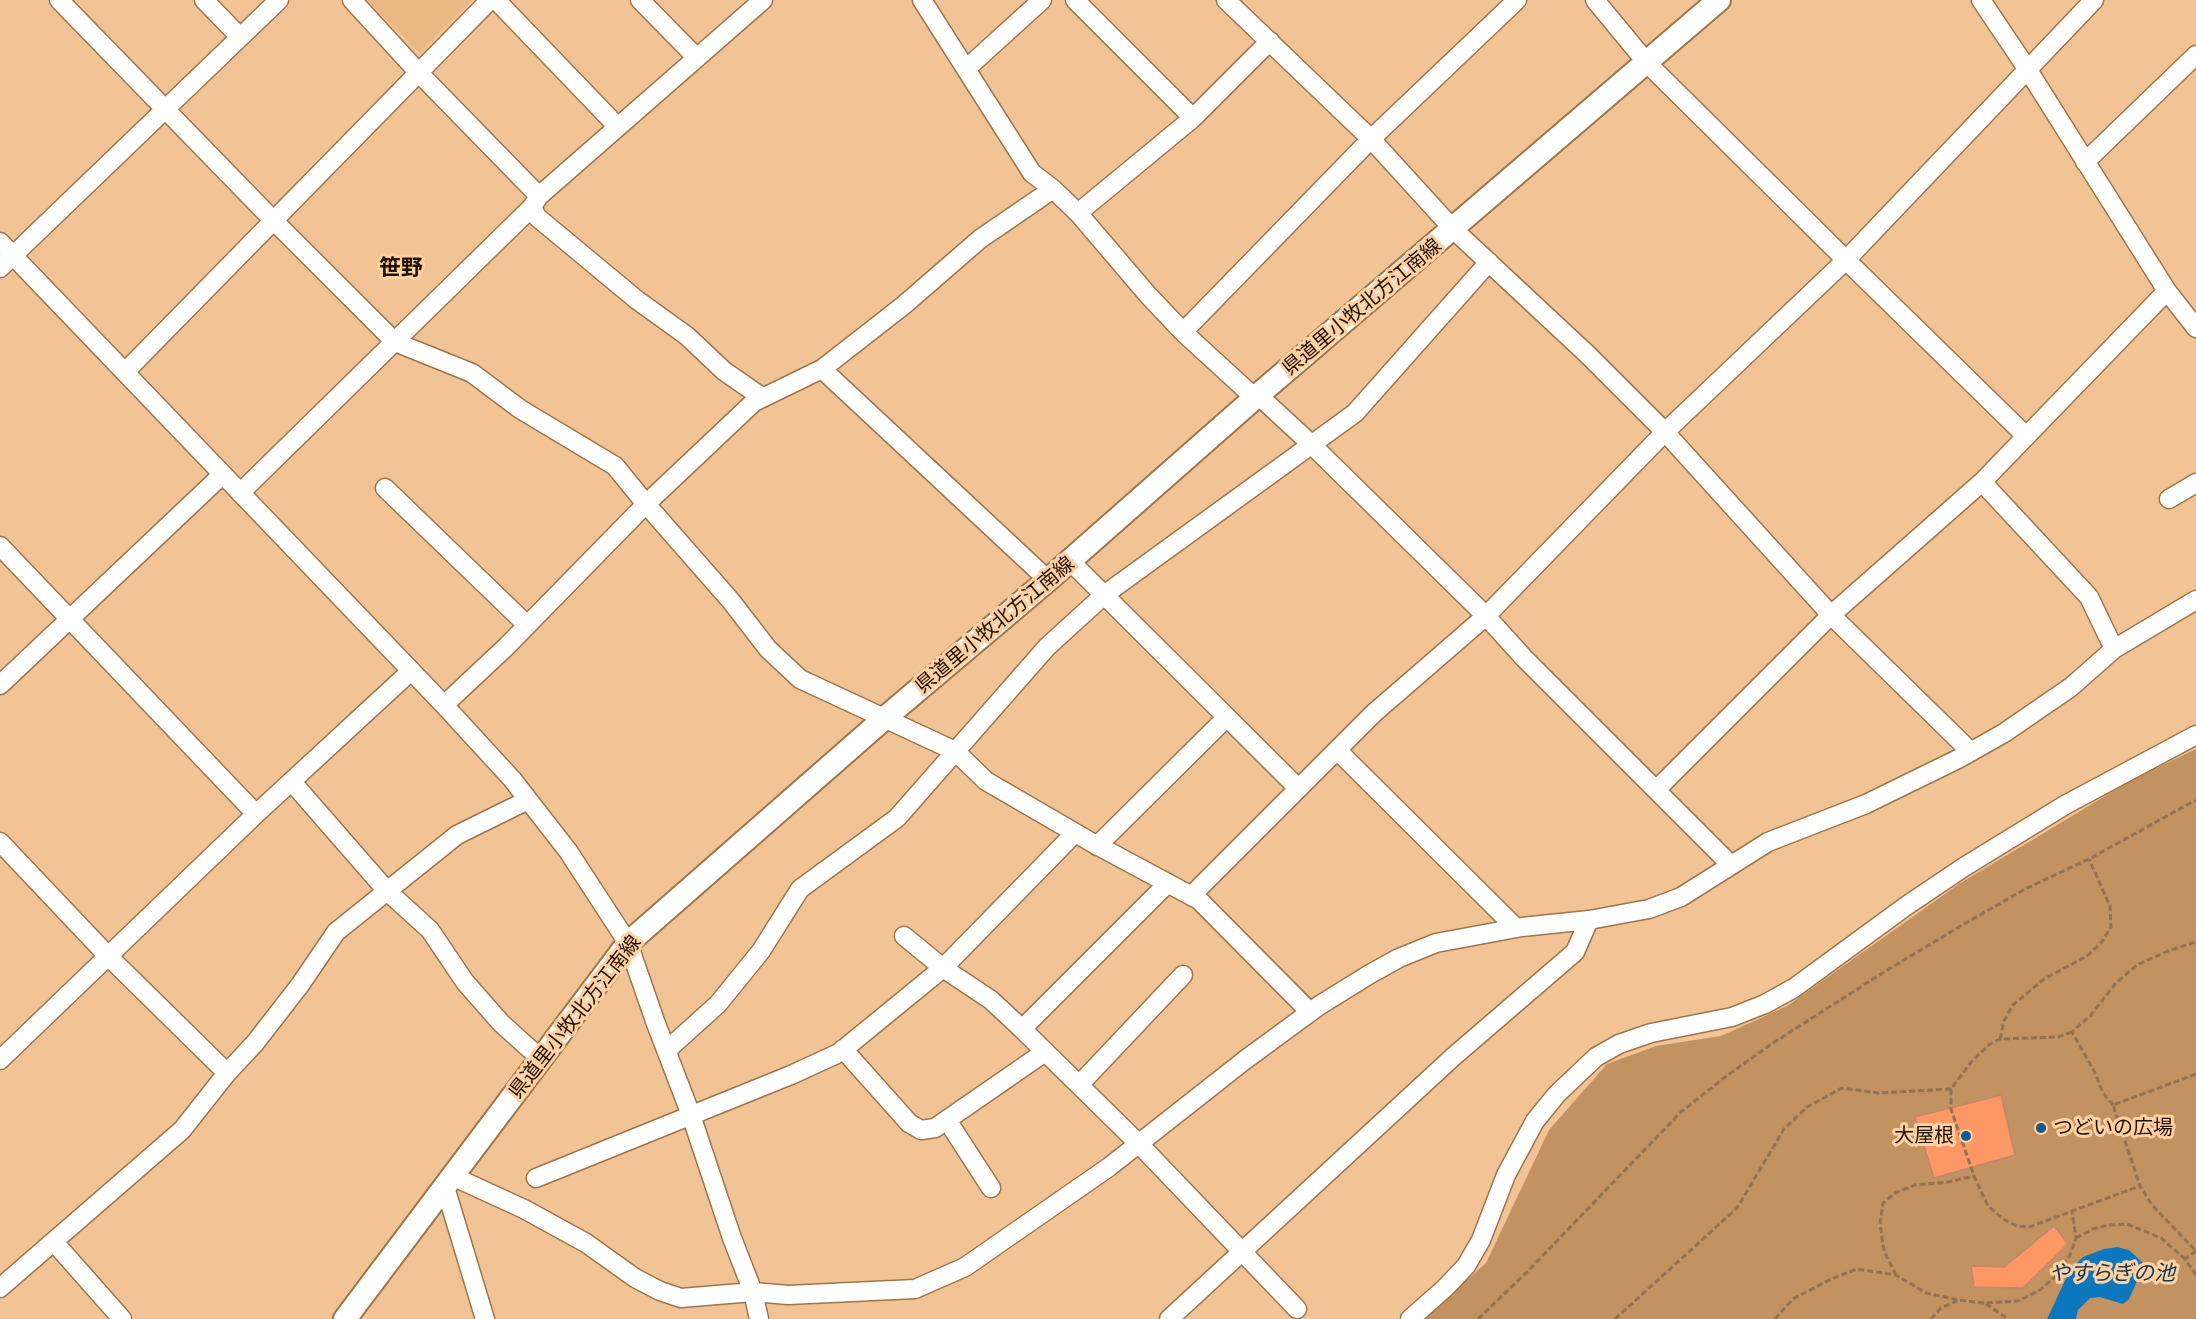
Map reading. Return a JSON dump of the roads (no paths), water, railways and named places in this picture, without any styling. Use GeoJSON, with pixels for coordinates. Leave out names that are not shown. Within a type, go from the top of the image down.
{"type":"FeatureCollection","features":[{"type":"Feature","properties":{"kind":"main road","name":"県道里小牧北方江南線"},"geometry":{"type":"LineString","coordinates":[[345,1319],[628,943],[1256,397],[1719,0]]}},
{"type":"Feature","properties":{"kind":"street"},"geometry":{"type":"LineString","coordinates":[[59,0],[395,342],[472,373],[520,409],[615,466],[731,601],[768,649],[800,679],[955,751],[986,781],[1097,846],[1199,900],[1310,1012]]}},
{"type":"Feature","properties":{"kind":"street"},"geometry":{"type":"LineString","coordinates":[[204,0],[240,37]]}},
{"type":"Feature","properties":{"kind":"street"},"geometry":{"type":"LineString","coordinates":[[7,262],[279,0]]}},
{"type":"Feature","properties":{"kind":"street"},"geometry":{"type":"LineString","coordinates":[[352,0],[536,201],[537,217],[637,300],[687,336],[724,371],[763,398]]}},
{"type":"Feature","properties":{"kind":"street"},"geometry":{"type":"LineString","coordinates":[[125,372],[489,0]]}},
{"type":"Feature","properties":{"kind":"street"},"geometry":{"type":"LineString","coordinates":[[496,0],[618,127]]}},
{"type":"Feature","properties":{"kind":"street"},"geometry":{"type":"LineString","coordinates":[[640,0],[697,58]]}},
{"type":"Feature","properties":{"kind":"street"},"geometry":{"type":"LineString","coordinates":[[240,493],[536,201],[763,0]]}},
{"type":"Feature","properties":{"kind":"street"},"geometry":{"type":"LineString","coordinates":[[922,0],[1032,173],[1078,213],[1183,332],[1312,445],[1486,616],[1524,658],[1730,864]]}},
{"type":"Feature","properties":{"kind":"street"},"geometry":{"type":"LineString","coordinates":[[966,69],[1042,0]]}},
{"type":"Feature","properties":{"kind":"street"},"geometry":{"type":"LineString","coordinates":[[1075,0],[1193,118]]}},
{"type":"Feature","properties":{"kind":"street"},"geometry":{"type":"LineString","coordinates":[[1183,332],[1371,140],[1517,0]]}},
{"type":"Feature","properties":{"kind":"street"},"geometry":{"type":"LineString","coordinates":[[1595,0],[1647,63],[2026,436]]}},
{"type":"Feature","properties":{"kind":"street"},"geometry":{"type":"LineString","coordinates":[[1981,0],[2028,70],[2167,291],[2196,328]]}},
{"type":"Feature","properties":{"kind":"street"},"geometry":{"type":"LineString","coordinates":[[1191,896],[1374,713],[1486,616],[1665,432],[1846,260],[2094,0]]}},
{"type":"Feature","properties":{"kind":"street"},"geometry":{"type":"LineString","coordinates":[[1231,1],[1371,140],[1454,229],[1587,354],[1665,432],[1831,615],[1971,752]]}},
{"type":"Feature","properties":{"kind":"street"},"geometry":{"type":"LineString","coordinates":[[1078,213],[1193,118],[1270,41]]}},
{"type":"Feature","properties":{"kind":"street"},"geometry":{"type":"LineString","coordinates":[[2085,162],[2196,55]]}},
{"type":"Feature","properties":{"kind":"street"},"geometry":{"type":"LineString","coordinates":[[444,705],[527,625],[646,504],[754,402],[822,369],[904,305],[981,238],[1053,189]]}},
{"type":"Feature","properties":{"kind":"street"},"geometry":{"type":"LineString","coordinates":[[0,242],[7,262],[125,372],[444,705],[512,779],[568,851],[628,943],[753,1292],[759,1319]]}},
{"type":"Feature","properties":{"kind":"street"},"geometry":{"type":"LineString","coordinates":[[667,1050],[718,1004],[761,951],[800,889],[897,818],[1018,683],[1047,647],[1104,595],[1355,413],[1489,262]]}},
{"type":"Feature","properties":{"kind":"street"},"geometry":{"type":"LineString","coordinates":[[1657,789],[1831,615],[1982,482],[2167,291]]}},
{"type":"Feature","properties":{"kind":"street"},"geometry":{"type":"LineString","coordinates":[[822,369],[1048,580]]}},
{"type":"Feature","properties":{"kind":"street"},"geometry":{"type":"LineString","coordinates":[[0,685],[222,475]]}},
{"type":"Feature","properties":{"kind":"street"},"geometry":{"type":"LineString","coordinates":[[1982,482],[2089,597],[2114,649]]}},
{"type":"Feature","properties":{"kind":"street"},"geometry":{"type":"LineString","coordinates":[[2169,499],[2196,483]]}},
{"type":"Feature","properties":{"kind":"street"},"geometry":{"type":"LineString","coordinates":[[385,488],[527,625]]}},
{"type":"Feature","properties":{"kind":"street"},"geometry":{"type":"LineString","coordinates":[[0,546],[256,814]]}},
{"type":"Feature","properties":{"kind":"street"},"geometry":{"type":"LineString","coordinates":[[1070,561],[1298,788]]}},
{"type":"Feature","properties":{"kind":"street"},"geometry":{"type":"LineString","coordinates":[[449,1181],[515,1204],[586,1243],[635,1278],[660,1291],[681,1298],[753,1292],[809,1294],[915,1289],[965,1267],[1109,1167],[1310,1012],[1370,974],[1436,943],[1516,928],[1589,920],[1649,909],[1681,897],[1768,842],[1866,804],[2004,733],[2071,687],[2114,649],[2196,600]]}},
{"type":"Feature","properties":{"kind":"street"},"geometry":{"type":"LineString","coordinates":[[0,1060],[256,814],[411,671]]}},
{"type":"Feature","properties":{"kind":"street"},"geometry":{"type":"LineString","coordinates":[[1097,846],[1227,717]]}},
{"type":"Feature","properties":{"kind":"street"},"geometry":{"type":"LineString","coordinates":[[1410,1319],[1466,1266],[1481,1240],[1506,1175],[1535,1121],[1557,1094],[1596,1057],[1619,1044],[1651,1033],[1732,1017],[1765,1004],[1794,988],[1906,906],[1964,867],[2065,805],[2196,735]]}},
{"type":"Feature","properties":{"kind":"street"},"geometry":{"type":"LineString","coordinates":[[1337,750],[1516,928]]}},
{"type":"Feature","properties":{"kind":"street"},"geometry":{"type":"LineString","coordinates":[[292,782],[387,891],[430,930],[465,982],[501,1023],[542,1060]]}},
{"type":"Feature","properties":{"kind":"street"},"geometry":{"type":"LineString","coordinates":[[0,1288],[182,1130],[227,1073],[262,1034],[300,985],[336,932],[458,835],[528,800]]}},
{"type":"Feature","properties":{"kind":"street"},"geometry":{"type":"LineString","coordinates":[[536,1178],[790,1075],[843,1049],[943,968],[1075,833]]}},
{"type":"Feature","properties":{"kind":"street"},"geometry":{"type":"LineString","coordinates":[[0,842],[108,956],[227,1073]]}},
{"type":"Feature","properties":{"kind":"street"},"geometry":{"type":"LineString","coordinates":[[1022,1029],[1168,883]]}},
{"type":"Feature","properties":{"kind":"street"},"geometry":{"type":"LineString","coordinates":[[1169,1319],[1453,1057],[1575,952],[1589,920]]}},
{"type":"Feature","properties":{"kind":"street"},"geometry":{"type":"LineString","coordinates":[[904,936],[943,968],[991,1000],[1022,1029],[1138,1144],[1297,1309]]}},
{"type":"Feature","properties":{"kind":"street"},"geometry":{"type":"LineString","coordinates":[[1078,1085],[1182,975]]}},
{"type":"Feature","properties":{"kind":"street"},"geometry":{"type":"LineString","coordinates":[[843,1049],[909,1123],[921,1130],[935,1128],[1045,1052]]}},
{"type":"Feature","properties":{"kind":"street"},"geometry":{"type":"LineString","coordinates":[[947,1120],[991,1188]]}},
{"type":"Feature","properties":{"kind":"street"},"geometry":{"type":"LineString","coordinates":[[449,1181],[485,1319]]}},
{"type":"Feature","properties":{"kind":"street"},"geometry":{"type":"LineString","coordinates":[[54,1242],[122,1319]]}},
{"type":"Feature","properties":{"kind":"water","name":"やすらぎの池"},"geometry":{"type":"Polygon","coordinates":[[[2117,1247],[2129,1250],[2143,1263],[2142,1276],[2138,1279],[2129,1299],[2123,1304],[2100,1297],[2090,1298],[2078,1310],[2076,1319],[2047,1319],[2070,1270],[2083,1257],[2117,1247]]]}},
{"type":"Feature","properties":{"kind":"place","name":"つどいの広場"},"geometry":{"type":"Point","coordinates":[2041,1128]}},
{"type":"Feature","properties":{"kind":"place","name":"大屋根"},"geometry":{"type":"Point","coordinates":[1966,1136]}},
{"type":"Feature","properties":{"kind":"district","name":"笹野"},"geometry":{"type":"Point","coordinates":[401,268]}}]}
